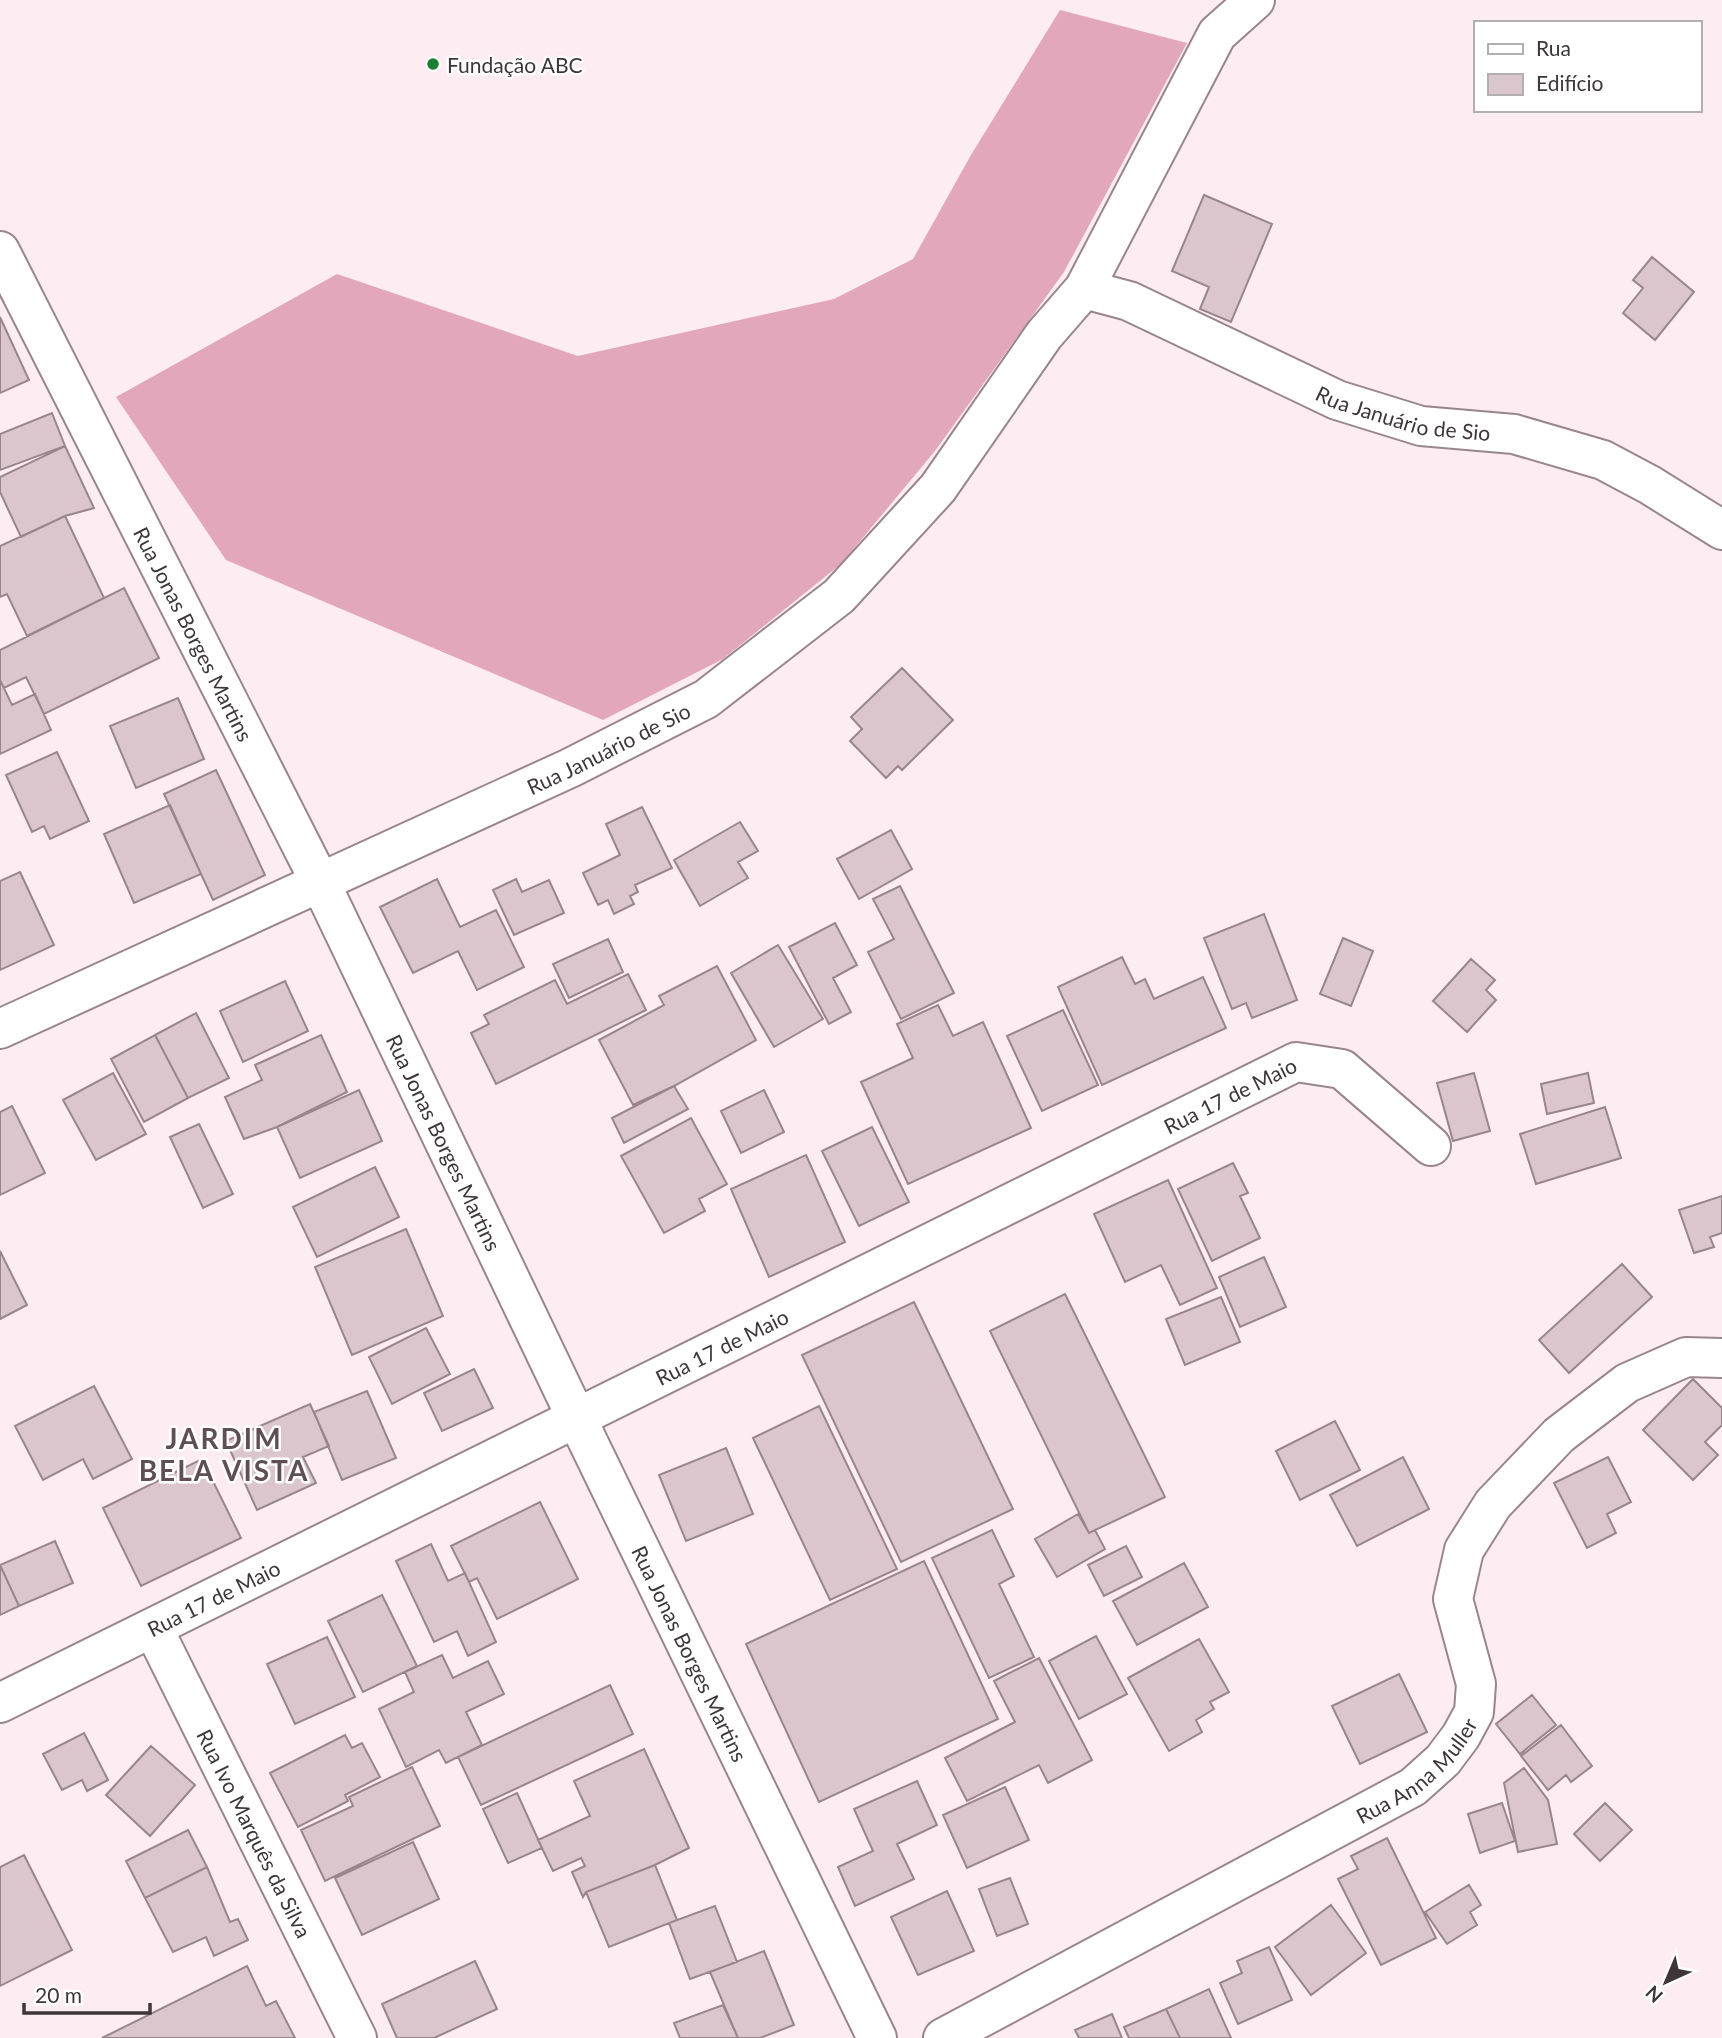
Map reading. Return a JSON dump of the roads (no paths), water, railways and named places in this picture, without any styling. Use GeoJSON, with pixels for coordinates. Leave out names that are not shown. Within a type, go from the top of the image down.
{"type":"FeatureCollection","features":[{"type":"Feature","properties":{"kind":"street","name":"Rua Januário de Sio"},"geometry":{"type":"LineString","coordinates":[[0,1029],[570,768],[706,699],[839,596],[938,488],[1044,335],[1084,289],[1217,34],[1255,0]]}},
{"type":"Feature","properties":{"kind":"street","name":"Rua Jonas Borges Martins"},"geometry":{"type":"LineString","coordinates":[[0,251],[321,884],[877,2038]]}},
{"type":"Feature","properties":{"kind":"street","name":"Rua Januário de Sio"},"geometry":{"type":"LineString","coordinates":[[1084,289],[1129,301],[1337,400],[1421,426],[1514,434],[1603,460],[1650,485],[1722,530]]}},
{"type":"Feature","properties":{"kind":"street","name":"Rua 17 de Maio"},"geometry":{"type":"LineString","coordinates":[[0,1703],[1296,1062],[1342,1069],[1431,1146]]}},
{"type":"Feature","properties":{"kind":"street","name":"Rua Anna Muller"},"geometry":{"type":"LineString","coordinates":[[943,2038],[1413,1787],[1443,1760],[1461,1736],[1474,1712],[1476,1684],[1452,1599],[1464,1550],[1493,1504],[1559,1435],[1627,1383],[1686,1357],[1722,1358]]}},
{"type":"Feature","properties":{"kind":"street","name":"Rua Ivo Marquês da Silva"},"geometry":{"type":"LineString","coordinates":[[153,1628],[357,2038]]}},
{"type":"Feature","properties":{"kind":"place","name":"Fundação ABC"},"geometry":{"type":"Point","coordinates":[433,64]}},
{"type":"Feature","properties":{"kind":"district","name":"JARDIM BELA VISTA"},"geometry":{"type":"Point","coordinates":[224,1454]}}]}
